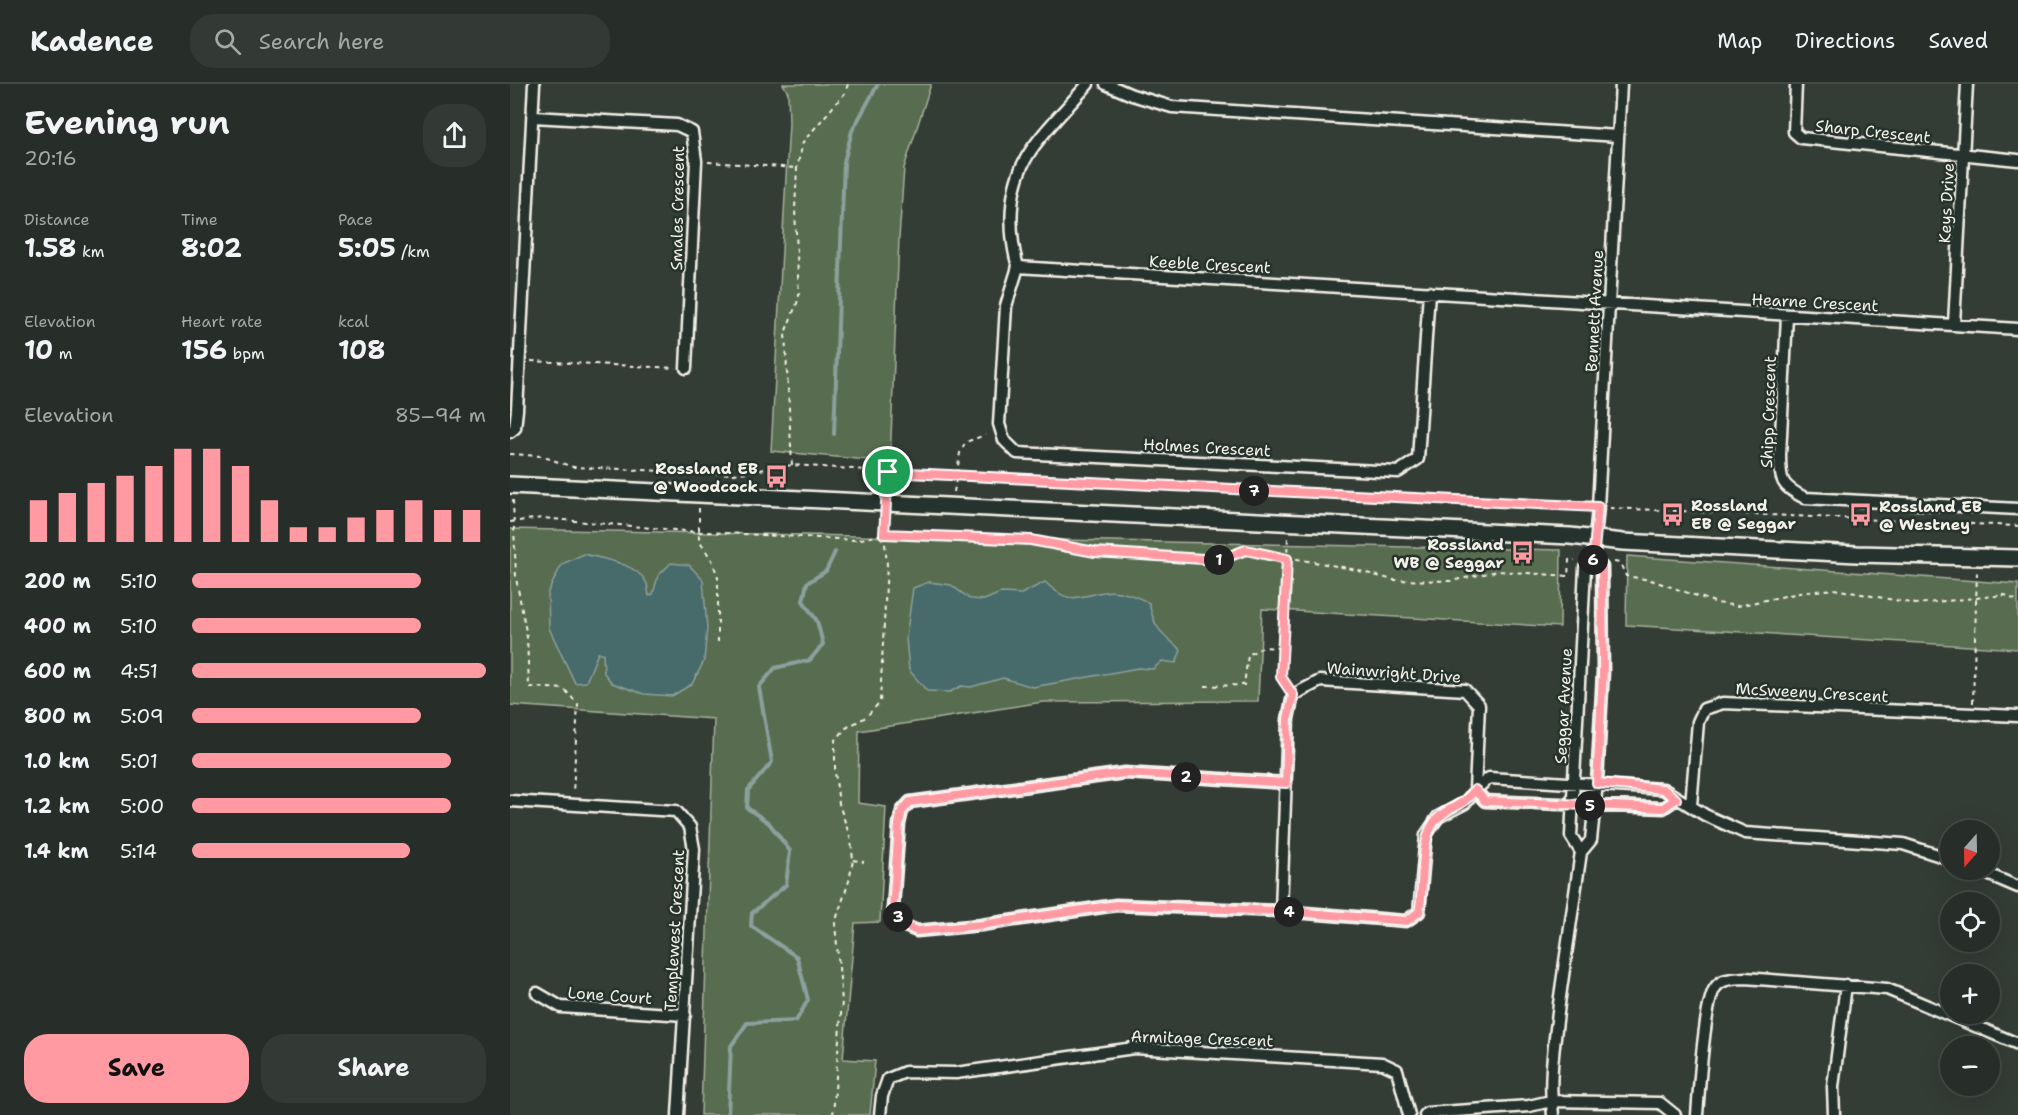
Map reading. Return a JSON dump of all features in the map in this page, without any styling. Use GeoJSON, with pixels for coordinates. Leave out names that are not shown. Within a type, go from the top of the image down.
{"type":"FeatureCollection","features":[{"type":"Feature","properties":{"kind":"main road"},"geometry":{"type":"LineString","coordinates":[[511,485],[1570,536],[1595,540],[1857,555],[2018,558]]}},
{"type":"Feature","properties":{"kind":"street"},"geometry":{"type":"LineString","coordinates":[[510,432],[514,428],[516,419],[534,84]]}},
{"type":"Feature","properties":{"kind":"street"},"geometry":{"type":"LineString","coordinates":[[1018,267],[1012,245],[1012,198],[1027,155],[1088,84]]}},
{"type":"Feature","properties":{"kind":"street"},"geometry":{"type":"LineString","coordinates":[[1106,84],[1132,95],[1172,107],[1618,136]]}},
{"type":"Feature","properties":{"kind":"street","name":"Bennett Avenue"},"geometry":{"type":"LineString","coordinates":[[1595,540],[1621,84]]}},
{"type":"Feature","properties":{"kind":"street","name":"Sharp Crescent"},"geometry":{"type":"LineString","coordinates":[[1796,84],[1794,132],[1802,138],[1963,155]]}},
{"type":"Feature","properties":{"kind":"street","name":"Keys Drive"},"geometry":{"type":"LineString","coordinates":[[1954,324],[1967,84]]}},
{"type":"Feature","properties":{"kind":"street","name":"Smales Crescent"},"geometry":{"type":"LineString","coordinates":[[533,117],[677,125],[692,132],[696,161],[686,368]]}},
{"type":"Feature","properties":{"kind":"street"},"geometry":{"type":"LineString","coordinates":[[1963,155],[2018,159]]}},
{"type":"Feature","properties":{"kind":"street","name":"Keeble Crescent"},"geometry":{"type":"LineString","coordinates":[[1018,267],[1610,304]]}},
{"type":"Feature","properties":{"kind":"street","name":"Holmes Crescent"},"geometry":{"type":"LineString","coordinates":[[1018,267],[1006,306],[999,424],[1004,440],[1017,453],[1398,472],[1418,459],[1429,292]]}},
{"type":"Feature","properties":{"kind":"street","name":"Hearne Crescent"},"geometry":{"type":"LineString","coordinates":[[1610,304],[2018,328]]}},
{"type":"Feature","properties":{"kind":"street","name":"Shipp Crescent"},"geometry":{"type":"LineString","coordinates":[[1787,316],[1780,475],[1787,489],[1805,498],[2018,509]]}},
{"type":"Feature","properties":{"kind":"street","name":"Seggar Avenue"},"geometry":{"type":"LineString","coordinates":[[1581,852],[1572,836],[1573,805],[1585,568],[1593,561],[1595,540]]}},
{"type":"Feature","properties":{"kind":"street","name":"Seggar Avenue"},"geometry":{"type":"LineString","coordinates":[[1553,1115],[1551,1101],[1555,1036],[1581,852],[1591,840],[1597,783],[1603,672],[1602,567],[1593,561]]}},
{"type":"Feature","properties":{"kind":"street","name":"Wainwright Drive"},"geometry":{"type":"LineString","coordinates":[[1293,695],[1320,681],[1466,690],[1479,705],[1475,790]]}},
{"type":"Feature","properties":{"kind":"street"},"geometry":{"type":"LineString","coordinates":[[1281,911],[1288,718],[1293,695]]}},
{"type":"Feature","properties":{"kind":"street","name":"McSweeny Crescent"},"geometry":{"type":"LineString","coordinates":[[1690,805],[1698,722],[1704,709],[1724,703],[2018,716]]}},
{"type":"Feature","properties":{"kind":"street"},"geometry":{"type":"LineString","coordinates":[[1286,783],[1125,773],[910,802],[902,811],[899,824],[893,908],[903,925],[917,931],[981,925],[1116,905],[1281,911],[1407,921],[1419,912],[1426,835],[1438,818],[1465,803],[1475,790],[1490,778],[1663,789],[1705,815],[1745,833],[1903,844],[1940,856]]}},
{"type":"Feature","properties":{"kind":"street"},"geometry":{"type":"LineString","coordinates":[[1475,790],[1485,801],[1595,806],[1663,808],[1676,799]]}},
{"type":"Feature","properties":{"kind":"street","name":"Templewest Crescent"},"geometry":{"type":"LineString","coordinates":[[510,801],[676,811],[690,827],[694,849],[678,1115]]}},
{"type":"Feature","properties":{"kind":"street"},"geometry":{"type":"LineString","coordinates":[[2000,879],[2018,887]]}},
{"type":"Feature","properties":{"kind":"street"},"geometry":{"type":"LineString","coordinates":[[1697,1115],[1707,1019],[1714,989],[1725,980],[1745,978],[1887,989],[2018,1044]]}},
{"type":"Feature","properties":{"kind":"street"},"geometry":{"type":"LineString","coordinates":[[1834,1115],[1833,1087],[1846,985]]}},
{"type":"Feature","properties":{"kind":"street","name":"Lone Court"},"geometry":{"type":"LineString","coordinates":[[537,993],[561,1007],[685,1015]]}},
{"type":"Feature","properties":{"kind":"street","name":"Armitage Crescent"},"geometry":{"type":"LineString","coordinates":[[880,1115],[882,1096],[888,1080],[905,1072],[956,1073],[1134,1048],[1382,1063],[1397,1070],[1409,1115]]}},
{"type":"Feature","properties":{"kind":"street"},"geometry":{"type":"LineString","coordinates":[[1425,1115],[1427,1113],[1529,1106],[1551,1101],[1659,1103],[1675,1115]]}},
{"type":"Feature","properties":{"kind":"path"},"geometry":{"type":"LineString","coordinates":[[792,465],[785,333],[799,298],[795,209],[797,168],[803,142],[845,93],[848,84]]}},
{"type":"Feature","properties":{"kind":"path"},"geometry":{"type":"LineString","coordinates":[[696,161],[797,168]]}},
{"type":"Feature","properties":{"kind":"path"},"geometry":{"type":"LineString","coordinates":[[519,360],[686,368]]}},
{"type":"Feature","properties":{"kind":"path"},"geometry":{"type":"LineString","coordinates":[[954,507],[955,476],[960,453],[966,442],[985,435]]}},
{"type":"Feature","properties":{"kind":"path"},"geometry":{"type":"LineString","coordinates":[[510,453],[542,456],[573,467],[734,474],[792,465],[955,476],[2018,526]]}},
{"type":"Feature","properties":{"kind":"path"},"geometry":{"type":"LineString","coordinates":[[833,1115],[842,1001],[835,923],[849,881],[853,860],[851,840],[839,804],[835,772],[835,741],[846,728],[866,717],[880,702],[887,564],[884,534],[888,472]]}},
{"type":"Feature","properties":{"kind":"path"},"geometry":{"type":"LineString","coordinates":[[511,485],[516,578],[527,637],[529,687],[564,689],[578,704],[573,804]]}},
{"type":"Feature","properties":{"kind":"path"},"geometry":{"type":"LineString","coordinates":[[699,494],[699,541],[712,560],[718,577],[718,642]]}},
{"type":"Feature","properties":{"kind":"path"},"geometry":{"type":"LineString","coordinates":[[510,522],[542,518],[699,532],[857,540],[884,534],[1031,540],[1095,552],[1219,560],[1246,550],[1348,568],[1393,580],[1423,582],[1451,581],[1498,571],[1568,576],[1569,560],[1593,561],[1620,563],[1626,576],[1651,580],[1717,603],[1737,606],[1799,593],[1834,589],[1916,604],[1977,596],[2005,595],[2018,601]]}},
{"type":"Feature","properties":{"kind":"path"},"geometry":{"type":"LineString","coordinates":[[1289,524],[1281,677],[1293,695]]}},
{"type":"Feature","properties":{"kind":"path"},"geometry":{"type":"LineString","coordinates":[[1973,715],[1978,556]]}},
{"type":"Feature","properties":{"kind":"path"},"geometry":{"type":"LineString","coordinates":[[1205,686],[1244,685],[1248,655],[1263,647],[1283,648]]}},
{"type":"Feature","properties":{"kind":"path"},"geometry":{"type":"LineString","coordinates":[[853,860],[864,862]]}},
{"type":"Feature","properties":{"kind":"green space"},"geometry":{"type":"Polygon","coordinates":[[[783,84],[931,84],[904,168],[890,462],[771,451],[789,123],[788,93],[783,84]]]}},
{"type":"Feature","properties":{"kind":"green space"},"geometry":{"type":"Polygon","coordinates":[[[510,529],[1561,550],[1560,627],[1262,609],[1258,701],[1043,702],[859,731],[858,803],[886,807],[880,922],[855,923],[843,1059],[875,1061],[870,1115],[701,1115],[714,719],[510,705],[510,529]]]}},
{"type":"Feature","properties":{"kind":"green space"},"geometry":{"type":"Polygon","coordinates":[[[1627,556],[2018,584],[2018,649],[1626,625],[1627,556]]]}},
{"type":"Feature","properties":{"kind":"water"},"geometry":{"type":"Polygon","coordinates":[[[584,554],[635,570],[646,582],[649,596],[653,594],[658,576],[671,563],[689,565],[703,580],[707,628],[704,661],[692,684],[672,696],[644,694],[612,683],[604,673],[603,653],[598,653],[586,682],[575,683],[549,628],[548,592],[562,564],[584,554]]]}},
{"type":"Feature","properties":{"kind":"water"},"geometry":{"type":"Polygon","coordinates":[[[929,582],[951,585],[970,599],[984,600],[1001,593],[1021,594],[1045,582],[1061,594],[1073,598],[1116,591],[1149,603],[1156,625],[1181,650],[1176,663],[1162,661],[1153,669],[1138,668],[1033,687],[1003,678],[971,687],[961,686],[950,692],[927,691],[909,670],[906,638],[913,588],[929,582]]]}},
{"type":"Feature","properties":{"kind":"waterway"},"geometry":{"type":"LineString","coordinates":[[834,434],[844,162],[852,131],[878,84]]}},
{"type":"Feature","properties":{"kind":"waterway"},"geometry":{"type":"LineString","coordinates":[[728,1115],[731,1046],[747,1023],[796,1021],[808,1000],[797,957],[751,926],[752,913],[786,885],[790,851],[769,823],[747,808],[748,790],[772,762],[759,687],[775,668],[810,660],[823,644],[817,621],[803,601],[807,583],[826,571],[835,552]]}},
{"type":"Feature","properties":{"kind":"place","name":"Rossland EB @ Woodcock"},"geometry":{"type":"Point","coordinates":[776,477]}},
{"type":"Feature","properties":{"kind":"place","name":"Rossland EB @ Seggar"},"geometry":{"type":"Point","coordinates":[1673,514]}},
{"type":"Feature","properties":{"kind":"place","name":"Rossland EB @ Westney"},"geometry":{"type":"Point","coordinates":[1861,515]}},
{"type":"Feature","properties":{"kind":"place","name":"Rossland WB @ Seggar"},"geometry":{"type":"Point","coordinates":[1522,553]}},
{"type":"Feature","properties":{"kind":"route"},"geometry":{"type":"LineString","coordinates":[[888,472],[1598,507],[1593,561],[1602,567],[1603,672],[1597,783],[1663,789],[1676,799],[1663,808],[1556,805],[1485,801],[1475,790],[1465,803],[1438,818],[1426,835],[1419,912],[1407,921],[1281,911],[1116,905],[981,925],[917,931],[903,925],[893,908],[899,824],[902,811],[910,802],[1125,773],[1286,783],[1288,718],[1293,695],[1281,677],[1287,559],[1246,550],[1219,560],[1095,552],[1031,540],[884,534],[888,472]]}}]}
